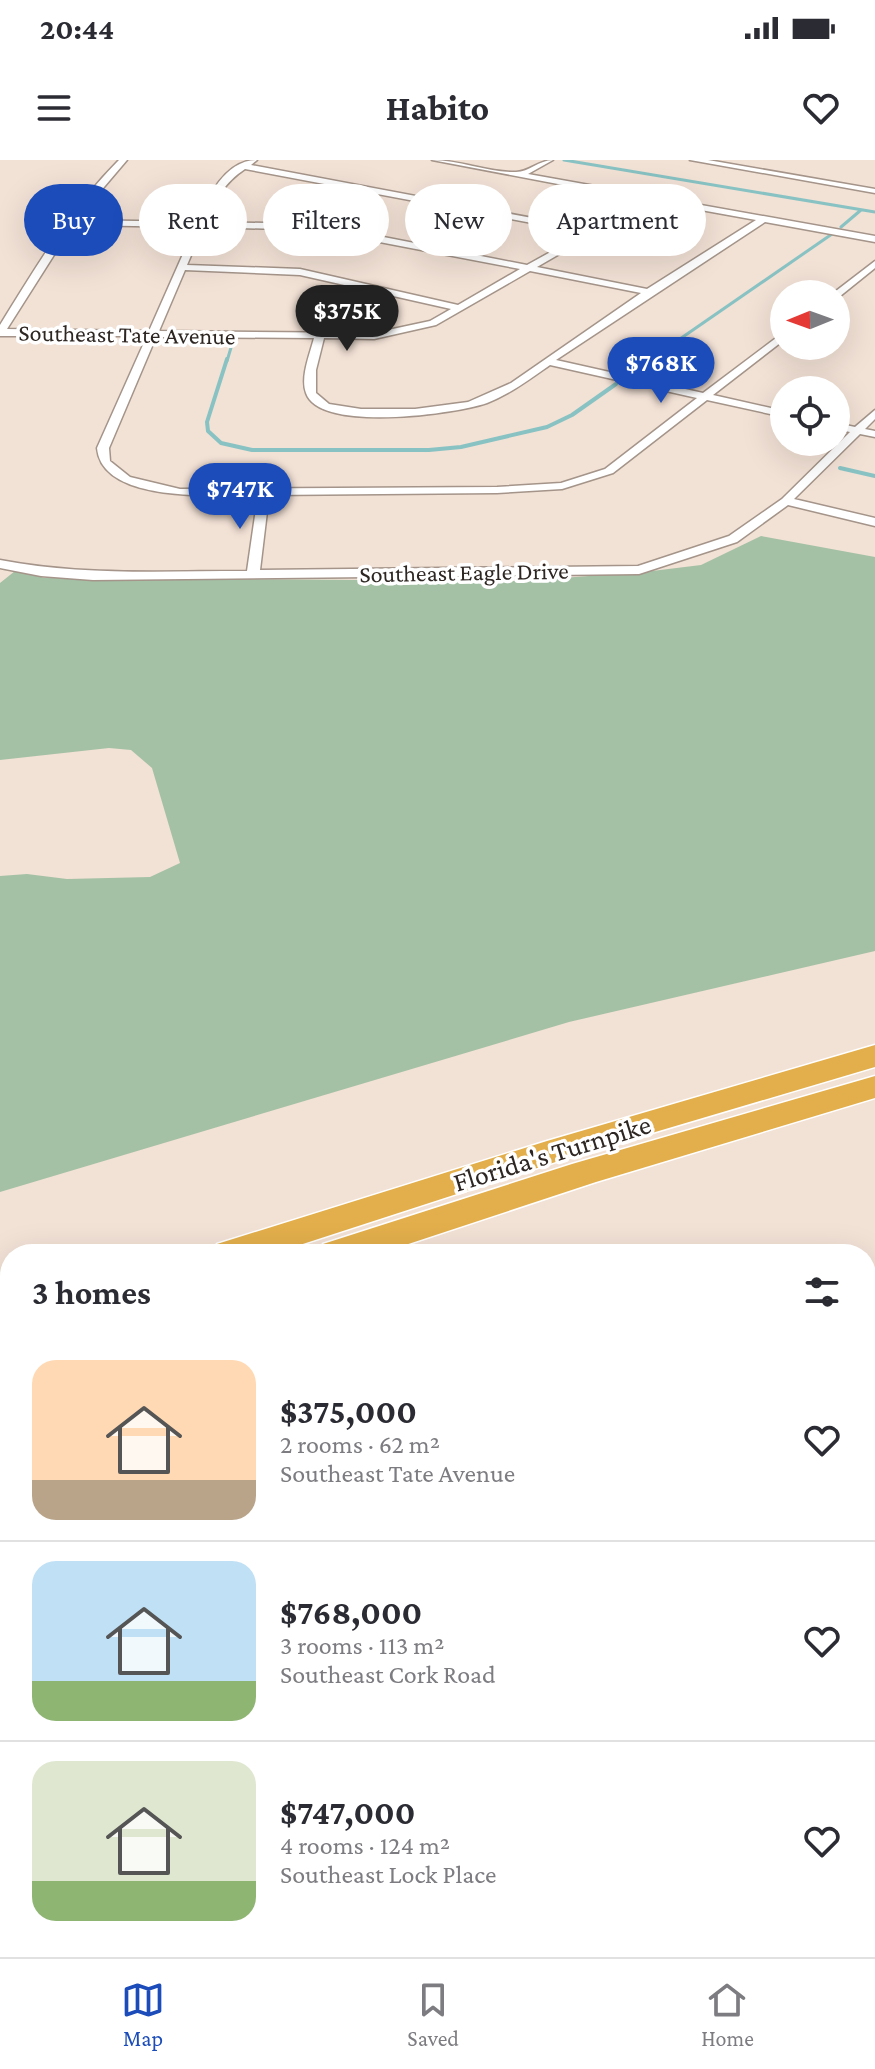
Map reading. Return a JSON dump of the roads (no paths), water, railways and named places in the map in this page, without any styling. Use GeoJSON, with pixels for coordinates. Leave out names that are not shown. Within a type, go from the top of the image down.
{"type":"FeatureCollection","features":[{"type":"Feature","properties":{"kind":"highway","name":"Florida's Turnpike"},"geometry":{"type":"LineString","coordinates":[[261,1244],[559,1149],[875,1056]]}},
{"type":"Feature","properties":{"kind":"highway","name":"Florida's Turnpike"},"geometry":{"type":"LineString","coordinates":[[367,1244],[584,1173],[875,1087]]}},
{"type":"Feature","properties":{"kind":"street"},"geometry":{"type":"LineString","coordinates":[[98,184],[123,160]]}},
{"type":"Feature","properties":{"kind":"street"},"geometry":{"type":"LineString","coordinates":[[436,160],[571,184]]}},
{"type":"Feature","properties":{"kind":"street"},"geometry":{"type":"LineString","coordinates":[[520,175],[549,160]]}},
{"type":"Feature","properties":{"kind":"street"},"geometry":{"type":"LineString","coordinates":[[694,160],[875,191]]}},
{"type":"Feature","properties":{"kind":"street"},"geometry":{"type":"LineString","coordinates":[[222,184],[248,163],[528,219]]}},
{"type":"Feature","properties":{"kind":"street"},"geometry":{"type":"LineString","coordinates":[[706,208],[875,239]]}},
{"type":"Feature","properties":{"kind":"street"},"geometry":{"type":"LineString","coordinates":[[319,337],[308,386],[311,396],[324,407],[401,414],[453,408],[503,392],[763,219]]}},
{"type":"Feature","properties":{"kind":"street"},"geometry":{"type":"LineString","coordinates":[[247,226],[317,227],[649,292]]}},
{"type":"Feature","properties":{"kind":"street"},"geometry":{"type":"LineString","coordinates":[[0,332],[49,256]]}},
{"type":"Feature","properties":{"kind":"street"},"geometry":{"type":"LineString","coordinates":[[187,256],[103,448],[108,467],[136,483],[163,490],[497,490],[562,486],[609,471],[770,346]]}},
{"type":"Feature","properties":{"kind":"street","name":"Southeast Tate Avenue"},"geometry":{"type":"LineString","coordinates":[[0,332],[319,337],[395,334],[433,323],[548,256]]}},
{"type":"Feature","properties":{"kind":"street"},"geometry":{"type":"LineString","coordinates":[[850,284],[875,264]]}},
{"type":"Feature","properties":{"kind":"street"},"geometry":{"type":"LineString","coordinates":[[182,267],[300,272],[459,308]]}},
{"type":"Feature","properties":{"kind":"street"},"geometry":{"type":"LineString","coordinates":[[546,361],[770,411]]}},
{"type":"Feature","properties":{"kind":"street","name":"Southeast Eagle Drive"},"geometry":{"type":"LineString","coordinates":[[0,564],[68,575],[639,570],[733,539],[786,501],[875,413]]}},
{"type":"Feature","properties":{"kind":"street"},"geometry":{"type":"LineString","coordinates":[[850,429],[875,434]]}},
{"type":"Feature","properties":{"kind":"street"},"geometry":{"type":"LineString","coordinates":[[253,575],[264,492]]}},
{"type":"Feature","properties":{"kind":"street"},"geometry":{"type":"LineString","coordinates":[[786,501],[875,522]]}},
{"type":"Feature","properties":{"kind":"waterway"},"geometry":{"type":"LineString","coordinates":[[564,160],[875,212]]}},
{"type":"Feature","properties":{"kind":"waterway"},"geometry":{"type":"LineString","coordinates":[[841,227],[861,210]]}},
{"type":"Feature","properties":{"kind":"waterway"},"geometry":{"type":"LineString","coordinates":[[648,361],[832,234]]}},
{"type":"Feature","properties":{"kind":"waterway"},"geometry":{"type":"LineString","coordinates":[[227,361],[233,341]]}},
{"type":"Feature","properties":{"kind":"waterway"},"geometry":{"type":"LineString","coordinates":[[227,359],[207,422],[208,431],[221,443],[252,450],[429,450],[461,447],[547,427],[572,415],[616,384]]}},
{"type":"Feature","properties":{"kind":"waterway"},"geometry":{"type":"LineString","coordinates":[[632,372],[651,359]]}},
{"type":"Feature","properties":{"kind":"waterway"},"geometry":{"type":"LineString","coordinates":[[840,468],[875,476]]}}]}
